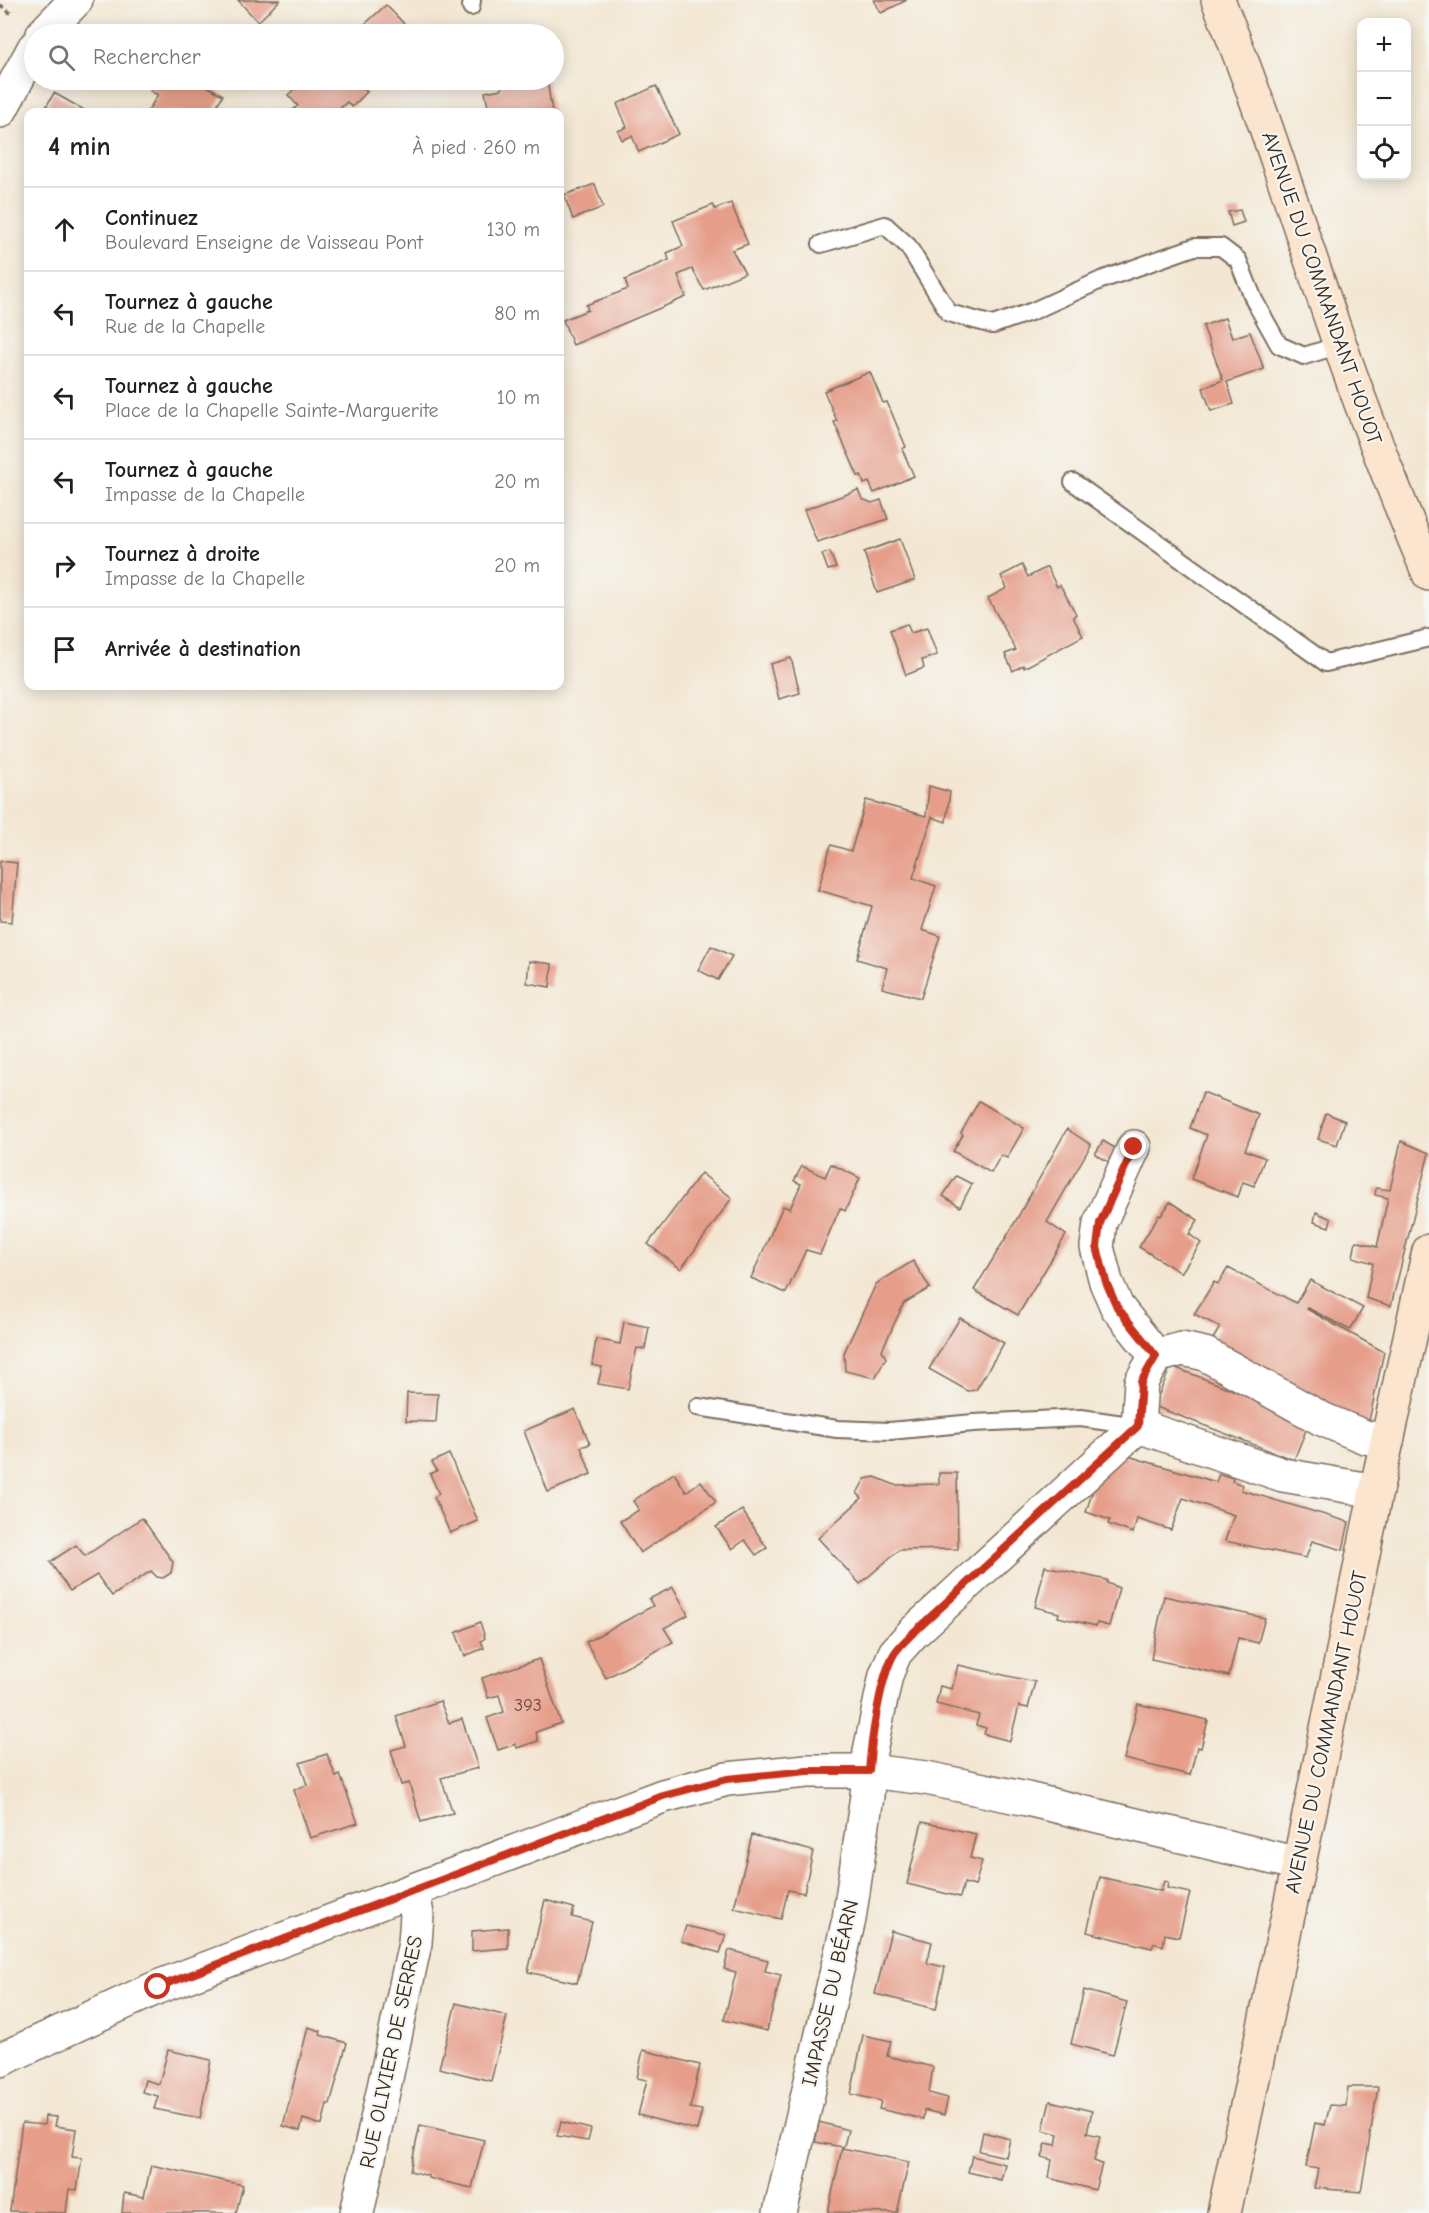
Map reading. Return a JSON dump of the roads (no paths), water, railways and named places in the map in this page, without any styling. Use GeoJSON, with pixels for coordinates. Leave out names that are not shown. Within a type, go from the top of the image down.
{"type":"FeatureCollection","features":[{"type":"Feature","properties":{"kind":"main road","name":"AVENUE DU COMMANDANT HOUOT"},"geometry":{"type":"LineString","coordinates":[[1218,0],[1244,62],[1340,345],[1393,489],[1429,574]]}},
{"type":"Feature","properties":{"kind":"main road","name":"AVENUE DU COMMANDANT HOUOT"},"geometry":{"type":"LineString","coordinates":[[1224,2213],[1376,1491],[1429,1251]]}},
{"type":"Feature","properties":{"kind":"street"},"geometry":{"type":"LineString","coordinates":[[53,24],[76,0]]}},
{"type":"Feature","properties":{"kind":"street"},"geometry":{"type":"LineString","coordinates":[[0,111],[24,67]]}},
{"type":"Feature","properties":{"kind":"street"},"geometry":{"type":"LineString","coordinates":[[1134,1147],[1100,1223],[1097,1247],[1106,1282],[1117,1307],[1156,1356]]}},
{"type":"Feature","properties":{"kind":"street"},"geometry":{"type":"LineString","coordinates":[[1376,1491],[1283,1475],[1138,1426],[1141,1382],[1156,1356],[1182,1349],[1205,1354],[1322,1419],[1365,1437],[1387,1441]]}},
{"type":"Feature","properties":{"kind":"street","name":"IMPASSE DU BÉARN"},"geometry":{"type":"LineString","coordinates":[[780,2213],[849,1919],[870,1751],[886,1675],[895,1653],[913,1633],[1138,1426]]}},
{"type":"Feature","properties":{"kind":"street"},"geometry":{"type":"LineString","coordinates":[[0,2060],[158,1987],[663,1796],[727,1779],[807,1771],[869,1771],[926,1778],[1027,1799],[1299,1864]]}},
{"type":"Feature","properties":{"kind":"street","name":"RUE OLIVIER DE SERRES"},"geometry":{"type":"LineString","coordinates":[[357,2213],[416,1943],[417,1916],[413,1891]]}},
{"type":"Feature","properties":{"kind":"lane"},"geometry":{"type":"LineString","coordinates":[[821,244],[885,225],[908,246],[950,313],[993,325],[1033,311],[1101,280],[1194,247],[1221,248],[1238,260],[1254,300],[1279,345],[1304,356],[1340,345]]}},
{"type":"Feature","properties":{"kind":"lane"},"geometry":{"type":"LineString","coordinates":[[1072,482],[1326,663],[1429,638]]}},
{"type":"Feature","properties":{"kind":"lane"},"geometry":{"type":"LineString","coordinates":[[698,1407],[837,1429],[890,1431],[973,1423],[1081,1418],[1138,1426]]}}]}
